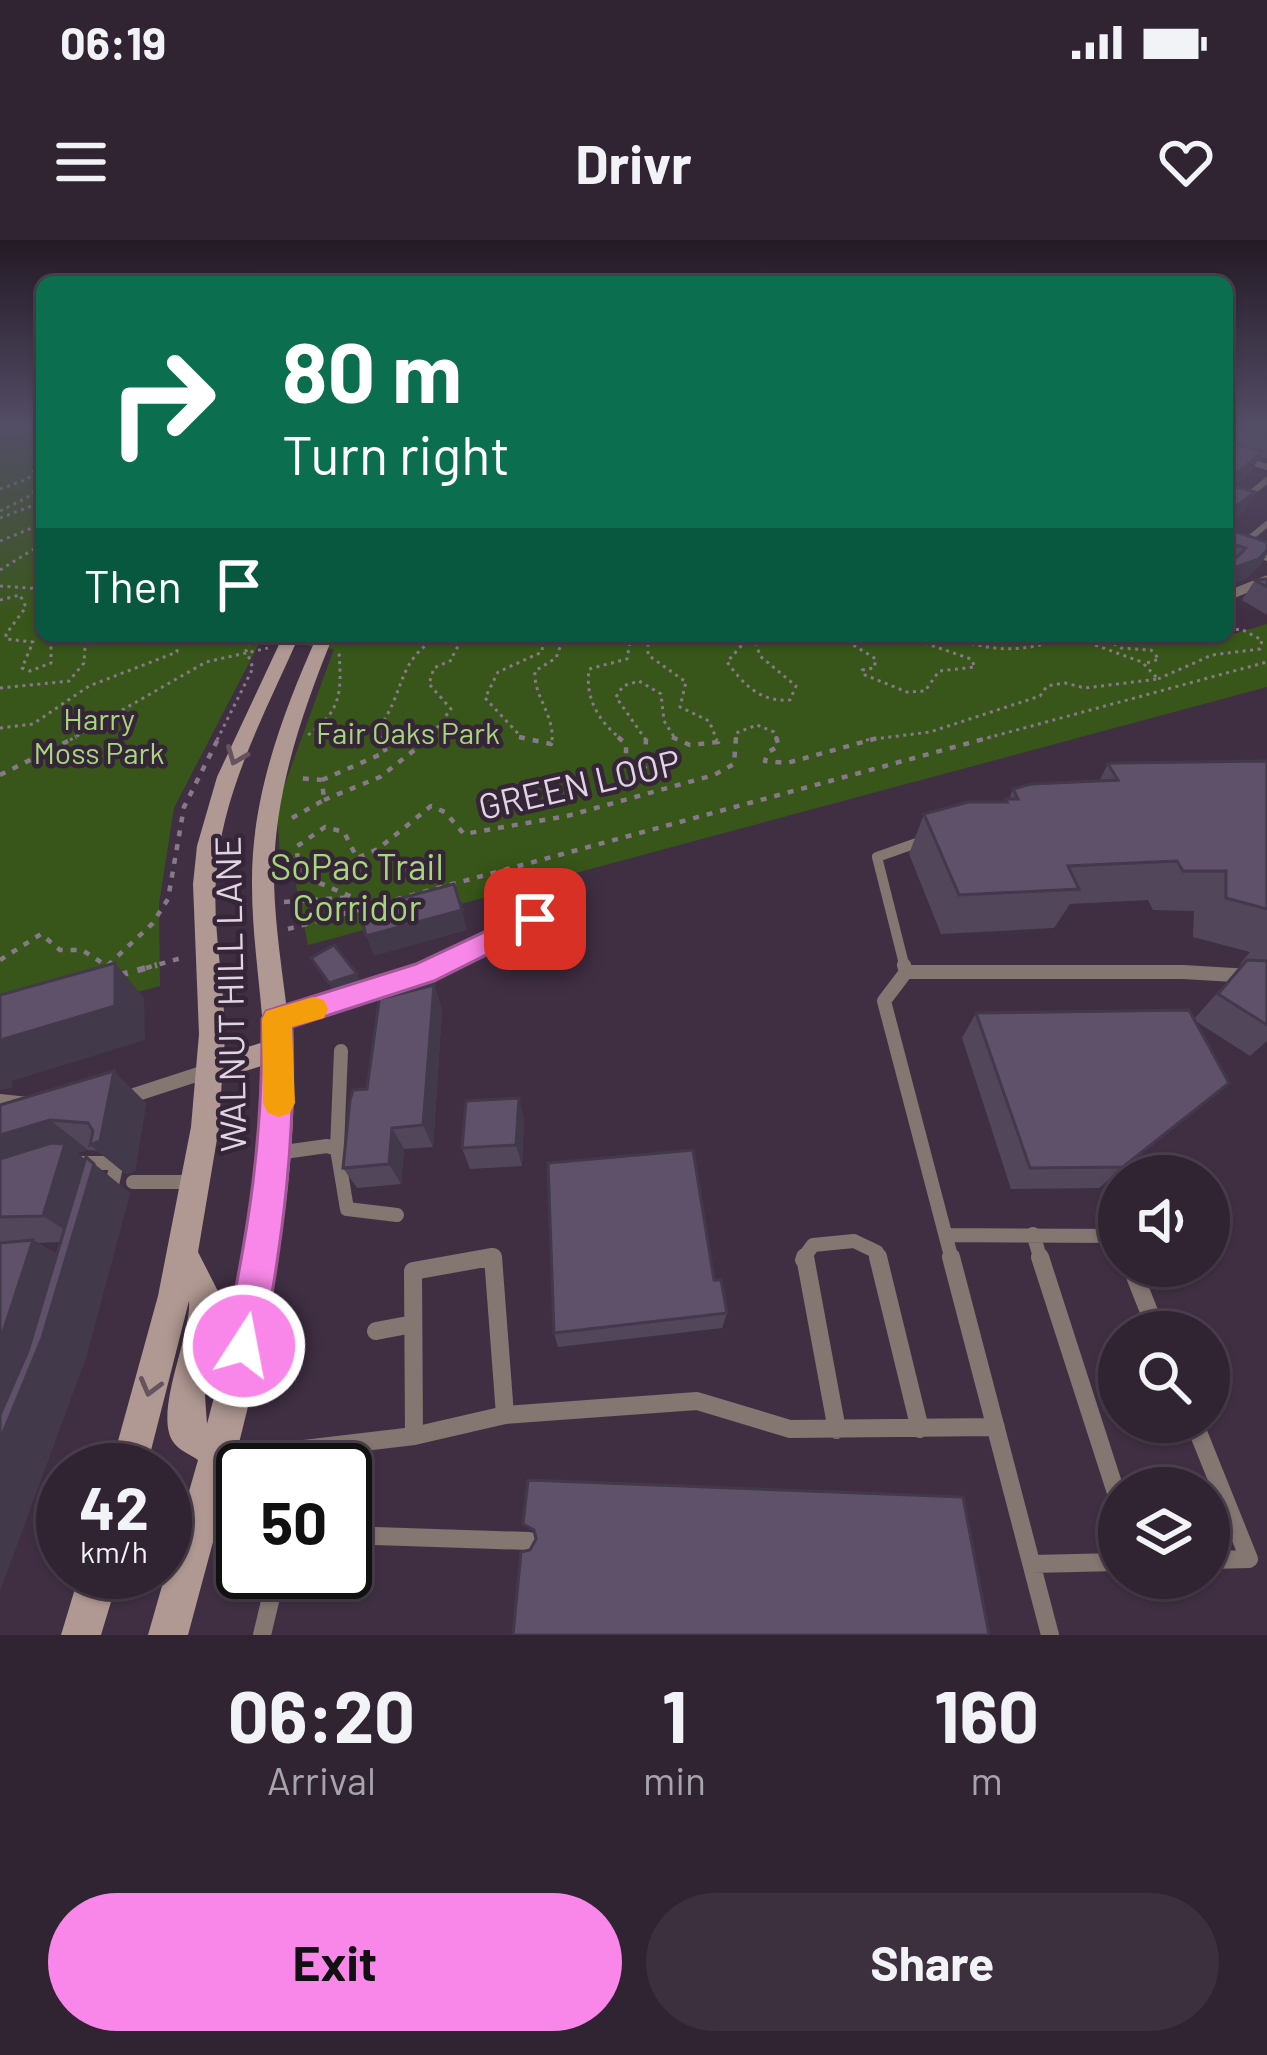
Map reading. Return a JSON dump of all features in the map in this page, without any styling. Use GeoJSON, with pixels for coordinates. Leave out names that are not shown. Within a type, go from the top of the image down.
{"type":"FeatureCollection","features":[{"type":"Feature","properties":{"kind":"main road","name":"WALNUT HILL LANE"},"geometry":{"type":"LineString","coordinates":[[220,1443],[262,1254],[275,1153],[279,1049],[263,882],[267,820],[275,775],[328,642]]}},
{"type":"Feature","properties":{"kind":"main road","name":"WALNUT HILL LANE"},"geometry":{"type":"LineString","coordinates":[[135,1443],[182,1253],[209,1070],[212,1034],[204,884],[208,846],[227,777],[288,643]]}},
{"type":"Feature","properties":{"kind":"main road"},"geometry":{"type":"LineString","coordinates":[[209,1070],[279,1049]]}},
{"type":"Feature","properties":{"kind":"main road"},"geometry":{"type":"LineString","coordinates":[[182,1253],[208,1303],[187,1396],[187,1432],[216,1451]]}},
{"type":"Feature","properties":{"kind":"main road","name":"WALNUT HILL LANE"},"geometry":{"type":"LineString","coordinates":[[168,1635],[216,1459]]}},
{"type":"Feature","properties":{"kind":"main road"},"geometry":{"type":"LineString","coordinates":[[81,1635],[92,1599]]}},
{"type":"Feature","properties":{"kind":"lane"},"geometry":{"type":"LineString","coordinates":[[1250,538],[1267,524]]}},
{"type":"Feature","properties":{"kind":"lane"},"geometry":{"type":"LineString","coordinates":[[1233,546],[1267,557]]}},
{"type":"Feature","properties":{"kind":"lane"},"geometry":{"type":"LineString","coordinates":[[1233,594],[1267,580]]}},
{"type":"Feature","properties":{"kind":"lane"},"geometry":{"type":"LineString","coordinates":[[906,972],[877,857],[938,836]]}},
{"type":"Feature","properties":{"kind":"lane"},"geometry":{"type":"LineString","coordinates":[[277,1019],[424,973],[535,919]]}},
{"type":"Feature","properties":{"kind":"lane"},"geometry":{"type":"LineString","coordinates":[[906,972],[1183,972],[1267,977]]}},
{"type":"Feature","properties":{"kind":"lane"},"geometry":{"type":"LineString","coordinates":[[906,972],[884,1001],[1050,1635]]}},
{"type":"Feature","properties":{"kind":"lane"},"geometry":{"type":"LineString","coordinates":[[341,1051],[337,1149],[347,1209],[397,1215]]}},
{"type":"Feature","properties":{"kind":"lane"},"geometry":{"type":"LineString","coordinates":[[105,1104],[209,1070]]}},
{"type":"Feature","properties":{"kind":"lane"},"geometry":{"type":"LineString","coordinates":[[0,1101],[14,1100],[47,1112]]}},
{"type":"Feature","properties":{"kind":"lane"},"geometry":{"type":"LineString","coordinates":[[275,1153],[327,1146],[337,1149]]}},
{"type":"Feature","properties":{"kind":"lane"},"geometry":{"type":"LineString","coordinates":[[66,1168],[88,1161],[117,1163],[107,1204]]}},
{"type":"Feature","properties":{"kind":"lane"},"geometry":{"type":"LineString","coordinates":[[133,1182],[194,1182]]}},
{"type":"Feature","properties":{"kind":"lane"},"geometry":{"type":"LineString","coordinates":[[1033,1234],[1108,1467]]}},
{"type":"Feature","properties":{"kind":"lane"},"geometry":{"type":"LineString","coordinates":[[946,1235],[1098,1236]]}},
{"type":"Feature","properties":{"kind":"lane"},"geometry":{"type":"LineString","coordinates":[[837,1430],[802,1262],[812,1245],[854,1241],[877,1252],[920,1429]]}},
{"type":"Feature","properties":{"kind":"lane"},"geometry":{"type":"LineString","coordinates":[[414,1436],[413,1271],[493,1257],[505,1415]]}},
{"type":"Feature","properties":{"kind":"lane"},"geometry":{"type":"LineString","coordinates":[[376,1331],[413,1324]]}},
{"type":"Feature","properties":{"kind":"lane"},"geometry":{"type":"LineString","coordinates":[[355,1443],[414,1436],[505,1415],[697,1401],[790,1429],[996,1427]]}},
{"type":"Feature","properties":{"kind":"lane"},"geometry":{"type":"LineString","coordinates":[[1230,1512],[1249,1559],[1230,1559]]}},
{"type":"Feature","properties":{"kind":"lane"},"geometry":{"type":"LineString","coordinates":[[372,1536],[529,1541]]}},
{"type":"Feature","properties":{"kind":"lane"},"geometry":{"type":"LineString","coordinates":[[1032,1564],[1098,1562]]}},
{"type":"Feature","properties":{"kind":"lane"},"geometry":{"type":"LineString","coordinates":[[262,1635],[271,1599]]}},
{"type":"Feature","properties":{"kind":"path"},"geometry":{"type":"LineString","coordinates":[[0,511],[36,489]]}},
{"type":"Feature","properties":{"kind":"path"},"geometry":{"type":"LineString","coordinates":[[0,518],[36,504]]}},
{"type":"Feature","properties":{"kind":"path"},"geometry":{"type":"LineString","coordinates":[[0,541],[36,526]]}},
{"type":"Feature","properties":{"kind":"path"},"geometry":{"type":"LineString","coordinates":[[0,570],[36,549]]}},
{"type":"Feature","properties":{"kind":"path"},"geometry":{"type":"LineString","coordinates":[[0,586],[36,589]]}},
{"type":"Feature","properties":{"kind":"path"},"geometry":{"type":"LineString","coordinates":[[0,600],[20,595],[25,599],[26,607],[6,634],[7,640],[18,644],[33,642],[22,668],[30,671],[51,663],[53,642]]}},
{"type":"Feature","properties":{"kind":"path"},"geometry":{"type":"LineString","coordinates":[[1085,642],[1144,664],[1158,679],[1177,666],[1214,653],[1243,656],[1260,649],[1262,640],[1253,633],[1233,631]]}},
{"type":"Feature","properties":{"kind":"path"},"geometry":{"type":"LineString","coordinates":[[0,688],[65,686],[79,678],[90,642]]}},
{"type":"Feature","properties":{"kind":"path"},"geometry":{"type":"LineString","coordinates":[[0,728],[35,726],[101,680],[177,652],[177,642]]}},
{"type":"Feature","properties":{"kind":"path"},"geometry":{"type":"LineString","coordinates":[[0,960],[41,934],[60,950],[82,950],[107,967],[152,924],[168,899],[184,807],[253,668],[246,650],[249,642]]}},
{"type":"Feature","properties":{"kind":"path"},"geometry":{"type":"LineString","coordinates":[[305,737],[335,713],[343,698],[328,642]]}},
{"type":"Feature","properties":{"kind":"path"},"geometry":{"type":"LineString","coordinates":[[291,777],[322,780],[386,752],[377,730],[393,711],[402,689],[400,669],[416,646],[426,642]]}},
{"type":"Feature","properties":{"kind":"path"},"geometry":{"type":"LineString","coordinates":[[285,821],[407,764],[451,709],[429,684],[434,668],[452,660],[454,649],[463,642]]}},
{"type":"Feature","properties":{"kind":"path"},"geometry":{"type":"LineString","coordinates":[[539,642],[543,643],[542,652],[508,662],[487,684],[485,698],[506,716],[512,734],[525,743],[551,744],[555,734],[547,702],[534,682],[535,670],[556,658],[562,642]]}},
{"type":"Feature","properties":{"kind":"path"},"geometry":{"type":"LineString","coordinates":[[630,642],[627,659],[589,669],[586,676],[597,715],[626,744],[626,758],[633,766],[645,767],[649,758],[642,725],[616,698],[623,686],[639,681],[661,694],[660,722],[672,740],[693,748],[718,742],[709,721],[680,706],[686,682],[648,655],[648,642]]}},
{"type":"Feature","properties":{"kind":"path"},"geometry":{"type":"LineString","coordinates":[[738,642],[742,645],[727,662],[740,681],[762,698],[790,700],[796,686],[760,656],[756,642]]}},
{"type":"Feature","properties":{"kind":"path"},"geometry":{"type":"LineString","coordinates":[[846,642],[876,659],[874,668],[862,670],[891,688],[926,691],[939,671],[975,667],[971,659],[921,642]]}},
{"type":"Feature","properties":{"kind":"path"},"geometry":{"type":"LineString","coordinates":[[968,642],[1012,649],[1041,648],[1055,642]]}},
{"type":"Feature","properties":{"kind":"path"},"geometry":{"type":"LineString","coordinates":[[1113,642],[1132,651],[1151,650],[1159,659],[1144,664]]}},
{"type":"Feature","properties":{"kind":"path"},"geometry":{"type":"LineString","coordinates":[[0,775],[99,727],[131,703],[173,686],[199,665],[246,650]]}},
{"type":"Feature","properties":{"kind":"path"},"geometry":{"type":"LineString","coordinates":[[370,906],[1267,662]]}},
{"type":"Feature","properties":{"kind":"path","name":"GREEN LOOP"},"geometry":{"type":"LineString","coordinates":[[279,902],[319,904],[352,897],[301,875],[296,848],[325,827],[344,832],[357,857],[370,855],[416,811],[431,806],[445,812],[464,835],[567,816],[715,775],[734,764],[736,733],[757,724],[774,732],[779,746],[768,752],[765,761],[788,763],[873,738],[967,722],[1040,696],[1047,686],[1065,683],[1085,688],[1158,679]]}},
{"type":"Feature","properties":{"kind":"path"},"geometry":{"type":"LineString","coordinates":[[322,780],[324,800]]}},
{"type":"Feature","properties":{"kind":"path"},"geometry":{"type":"LineString","coordinates":[[100,980],[140,969]]}},
{"type":"Feature","properties":{"kind":"green space","name":"Harry Moss Park"},"geometry":{"type":"Polygon","coordinates":[[[0,489],[36,489],[36,642],[260,642],[174,808],[159,904],[160,986],[0,1029],[0,489]]]}},
{"type":"Feature","properties":{"kind":"green space"},"geometry":{"type":"Polygon","coordinates":[[[1267,624],[1267,687],[308,945],[291,860],[280,862],[277,806],[334,649],[308,646],[310,642],[1233,642],[1233,634],[1267,624]]]}},
{"type":"Feature","properties":{"kind":"building"},"geometry":{"type":"Polygon","coordinates":[[[1233,489],[1255,492],[1233,508],[1233,489]]]}},
{"type":"Feature","properties":{"kind":"building"},"geometry":{"type":"Polygon","coordinates":[[[1233,530],[1267,542],[1259,559],[1236,567],[1233,561],[1246,548],[1233,544],[1233,530]]]}},
{"type":"Feature","properties":{"kind":"building"},"geometry":{"type":"Polygon","coordinates":[[[1267,761],[1267,909],[1226,898],[1226,871],[1183,871],[1177,861],[1068,866],[1079,889],[959,895],[924,814],[968,802],[1018,799],[1013,789],[1031,784],[1118,780],[1108,764],[1114,763],[1267,761]]]}},
{"type":"Feature","properties":{"kind":"building"},"geometry":{"type":"Polygon","coordinates":[[[454,884],[462,910],[366,936],[360,909],[454,884]]]}},
{"type":"Feature","properties":{"kind":"building"},"geometry":{"type":"Polygon","coordinates":[[[334,945],[357,974],[329,983],[311,958],[334,945]]]}},
{"type":"Feature","properties":{"kind":"building"},"geometry":{"type":"Polygon","coordinates":[[[1247,960],[1267,961],[1267,1025],[1218,994],[1247,960]]]}},
{"type":"Feature","properties":{"kind":"building"},"geometry":{"type":"Polygon","coordinates":[[[115,963],[115,1006],[0,1040],[0,995],[115,963]]]}},
{"type":"Feature","properties":{"kind":"building"},"geometry":{"type":"Polygon","coordinates":[[[434,985],[423,1125],[392,1128],[389,1164],[343,1168],[350,1100],[353,1090],[367,1089],[380,994],[383,998],[434,985]]]}},
{"type":"Feature","properties":{"kind":"building"},"geometry":{"type":"Polygon","coordinates":[[[1189,1010],[1229,1083],[1138,1155],[1098,1155],[1098,1167],[1030,1168],[976,1013],[1189,1010]]]}},
{"type":"Feature","properties":{"kind":"building"},"geometry":{"type":"Polygon","coordinates":[[[114,1071],[100,1141],[90,1145],[93,1131],[88,1123],[50,1120],[0,1135],[0,1105],[114,1071]]]}},
{"type":"Feature","properties":{"kind":"building"},"geometry":{"type":"Polygon","coordinates":[[[519,1098],[516,1145],[462,1148],[466,1101],[519,1098]]]}},
{"type":"Feature","properties":{"kind":"building"},"geometry":{"type":"Polygon","coordinates":[[[51,1143],[65,1144],[43,1216],[0,1217],[0,1159],[51,1143]]]}},
{"type":"Feature","properties":{"kind":"building"},"geometry":{"type":"Polygon","coordinates":[[[693,1150],[714,1280],[721,1280],[727,1313],[554,1333],[548,1163],[693,1150]]]}},
{"type":"Feature","properties":{"kind":"building"},"geometry":{"type":"Polygon","coordinates":[[[86,1157],[94,1164],[42,1338],[0,1440],[0,1415],[28,1351],[86,1157]]]}},
{"type":"Feature","properties":{"kind":"building"},"geometry":{"type":"Polygon","coordinates":[[[33,1240],[0,1341],[0,1243],[33,1240]]]}},
{"type":"Feature","properties":{"kind":"building"},"geometry":{"type":"Polygon","coordinates":[[[528,1480],[963,1497],[989,1635],[513,1635],[521,1552],[530,1550],[536,1539],[534,1530],[523,1524],[528,1480]]]}},
{"type":"Feature","properties":{"kind":"slow traffic"},"geometry":{"type":"LineString","coordinates":[[279,1103],[277,1019],[313,1009]]}},
{"type":"Feature","properties":{"kind":"route"},"geometry":{"type":"LineString","coordinates":[[244,1346],[270,1208],[279,1116],[277,1019],[424,973],[535,919]]}},
{"type":"Feature","properties":{"kind":"park label","name":"Fair Oaks Park"},"geometry":{"type":"Point","coordinates":[408,732]}},
{"type":"Feature","properties":{"kind":"park label","name":"SoPac Trail Corridor"},"geometry":{"type":"Point","coordinates":[357,886]}}]}
